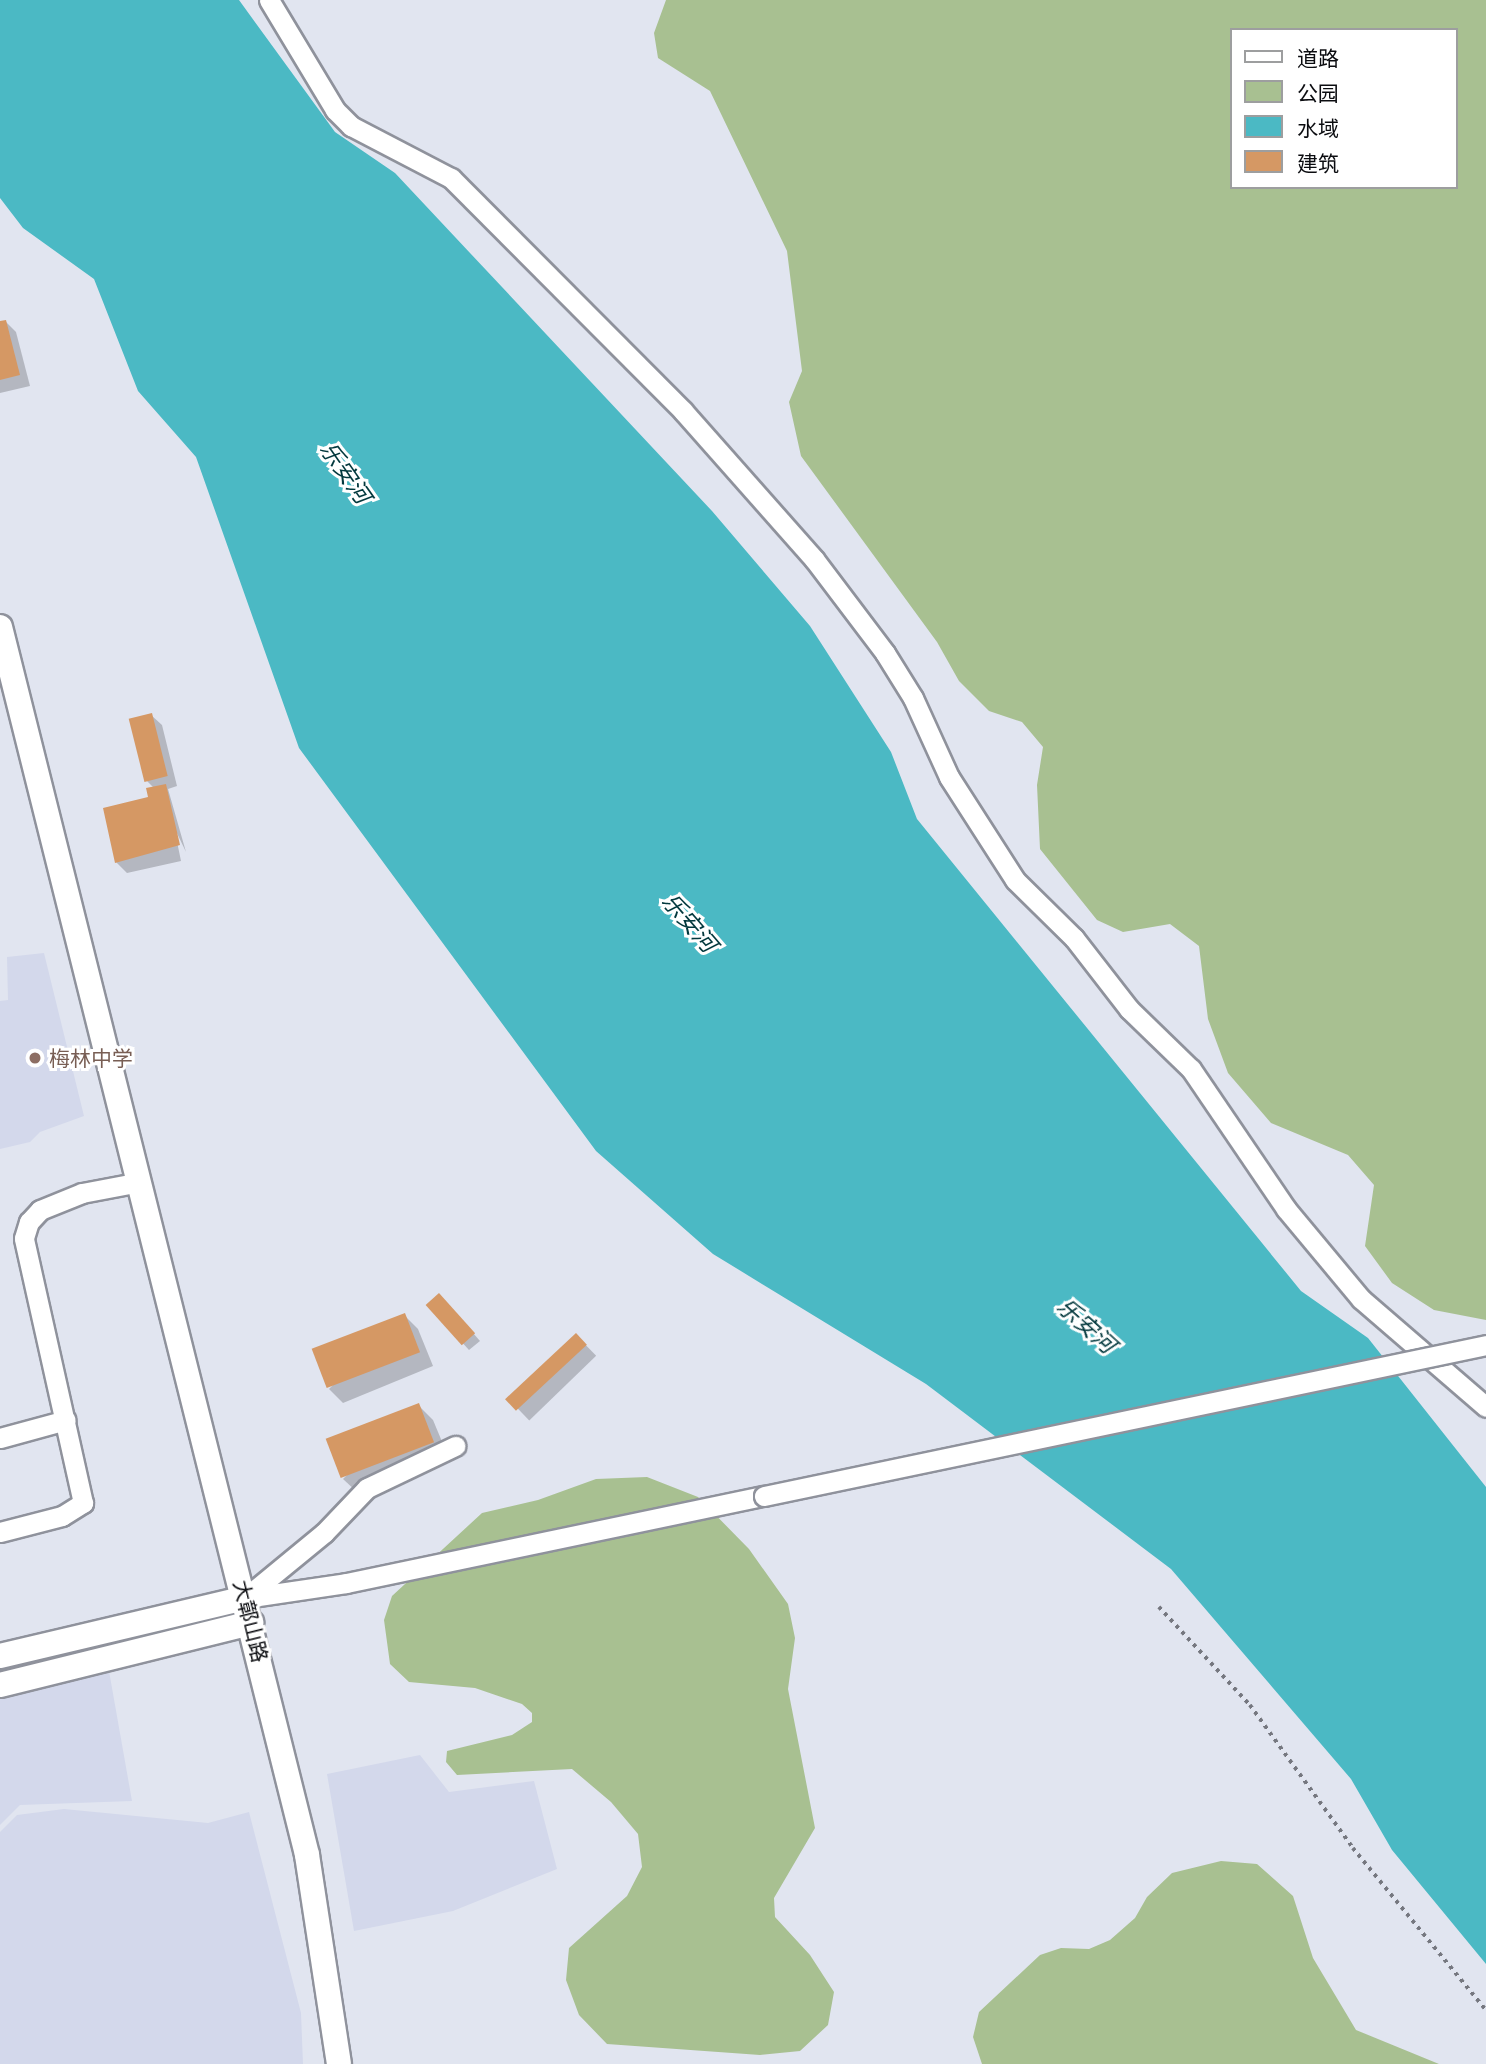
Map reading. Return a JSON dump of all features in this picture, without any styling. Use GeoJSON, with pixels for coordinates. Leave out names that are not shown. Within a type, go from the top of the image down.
{"type":"FeatureCollection","features":[{"type":"Feature","properties":{"kind":"main road","name":"大鄣山路"},"geometry":{"type":"LineString","coordinates":[[0,627],[245,1598],[307,1855],[339,2064]]}},
{"type":"Feature","properties":{"kind":"main road"},"geometry":{"type":"LineString","coordinates":[[0,1656],[245,1598]]}},
{"type":"Feature","properties":{"kind":"main road"},"geometry":{"type":"LineString","coordinates":[[0,1685],[251,1623]]}},
{"type":"Feature","properties":{"kind":"street"},"geometry":{"type":"LineString","coordinates":[[269,0],[335,110],[351,126],[451,178],[683,411],[814,559],[886,653],[913,698],[949,777],[1015,880],[1074,938],[1129,1009],[1191,1069],[1286,1209],[1361,1299],[1486,1407]]}},
{"type":"Feature","properties":{"kind":"street"},"geometry":{"type":"LineString","coordinates":[[0,1532],[62,1516],[83,1503],[24,1238],[29,1222],[40,1210],[82,1193],[140,1182]]}},
{"type":"Feature","properties":{"kind":"street"},"geometry":{"type":"LineString","coordinates":[[245,1598],[346,1583],[1486,1345]]}},
{"type":"Feature","properties":{"kind":"street"},"geometry":{"type":"LineString","coordinates":[[0,1438],[66,1420]]}},
{"type":"Feature","properties":{"kind":"street"},"geometry":{"type":"LineString","coordinates":[[245,1598],[324,1533],[367,1488],[455,1447]]}},
{"type":"Feature","properties":{"kind":"path"},"geometry":{"type":"LineString","coordinates":[[1159,1607],[1251,1706],[1353,1848],[1486,2010]]}},
{"type":"Feature","properties":{"kind":"shaded area","name":"梅林中学"},"geometry":{"type":"Polygon","coordinates":[[[44,953],[84,1116],[40,1132],[30,1142],[0,1149],[0,1001],[8,1000],[7,957],[44,953]]]}},
{"type":"Feature","properties":{"kind":"shaded area"},"geometry":{"type":"Polygon","coordinates":[[[109,1671],[132,1801],[20,1805],[0,1825],[0,1697],[109,1671]]]}},
{"type":"Feature","properties":{"kind":"shaded area"},"geometry":{"type":"Polygon","coordinates":[[[420,1755],[449,1792],[534,1781],[557,1869],[453,1911],[354,1931],[327,1774],[420,1755]]]}},
{"type":"Feature","properties":{"kind":"shaded area"},"geometry":{"type":"Polygon","coordinates":[[[64,1809],[208,1823],[249,1812],[301,2013],[303,2064],[0,2064],[0,1832],[17,1815],[64,1809]]]}},
{"type":"Feature","properties":{"kind":"green space"},"geometry":{"type":"Polygon","coordinates":[[[666,0],[1486,0],[1486,1320],[1434,1310],[1392,1283],[1365,1246],[1374,1185],[1348,1155],[1271,1123],[1228,1073],[1208,1019],[1199,946],[1170,924],[1123,932],[1097,920],[1040,849],[1037,785],[1043,747],[1022,722],[989,711],[959,681],[937,642],[801,456],[789,402],[802,371],[787,251],[710,91],[658,58],[654,33],[666,0]]]}},
{"type":"Feature","properties":{"kind":"green space"},"geometry":{"type":"Polygon","coordinates":[[[647,1477],[698,1497],[749,1549],[788,1604],[795,1638],[788,1689],[815,1828],[774,1898],[775,1917],[810,1955],[834,1992],[828,2025],[800,2051],[760,2055],[607,2044],[579,2015],[566,1980],[569,1948],[627,1896],[642,1867],[638,1834],[611,1802],[572,1769],[457,1775],[446,1762],[447,1751],[512,1735],[532,1722],[532,1713],[522,1704],[475,1688],[409,1682],[390,1664],[384,1620],[392,1596],[482,1513],[538,1500],[596,1479],[647,1477]]]}},
{"type":"Feature","properties":{"kind":"green space"},"geometry":{"type":"Polygon","coordinates":[[[1221,1861],[1257,1864],[1293,1896],[1313,1958],[1356,2030],[1439,2064],[982,2064],[973,2037],[979,2012],[1040,1955],[1061,1948],[1089,1949],[1110,1940],[1135,1918],[1147,1897],[1172,1873],[1221,1861]]]}},
{"type":"Feature","properties":{"kind":"water","name":"乐安河"},"geometry":{"type":"Polygon","coordinates":[[[0,0],[239,0],[335,132],[395,173],[712,511],[810,626],[891,752],[917,819],[1301,1291],[1368,1338],[1486,1487],[1486,1964],[1392,1850],[1351,1779],[1171,1569],[926,1384],[713,1254],[596,1151],[299,748],[196,457],[138,391],[94,279],[23,228],[0,198],[0,0]]]}},
{"type":"Feature","properties":{"kind":"building"},"geometry":{"type":"Polygon","coordinates":[[[6,320],[20,375],[0,380],[0,321],[6,320]]]}},
{"type":"Feature","properties":{"kind":"building"},"geometry":{"type":"Polygon","coordinates":[[[152,713],[168,776],[144,782],[129,719],[152,713]]]}},
{"type":"Feature","properties":{"kind":"building"},"geometry":{"type":"Polygon","coordinates":[[[166,784],[180,845],[115,863],[103,808],[148,797],[146,788],[166,784]]]}},
{"type":"Feature","properties":{"kind":"building"},"geometry":{"type":"Polygon","coordinates":[[[439,1293],[475,1333],[462,1345],[426,1305],[439,1293]]]}},
{"type":"Feature","properties":{"kind":"building"},"geometry":{"type":"Polygon","coordinates":[[[405,1313],[420,1352],[327,1388],[312,1349],[405,1313]]]}},
{"type":"Feature","properties":{"kind":"building"},"geometry":{"type":"Polygon","coordinates":[[[576,1333],[587,1345],[516,1411],[505,1399],[576,1333]]]}},
{"type":"Feature","properties":{"kind":"building"},"geometry":{"type":"Polygon","coordinates":[[[419,1403],[434,1442],[341,1478],[326,1439],[419,1403]]]}},
{"type":"Feature","properties":{"kind":"place","name":"梅林中学"},"geometry":{"type":"Point","coordinates":[35,1058]}}]}
